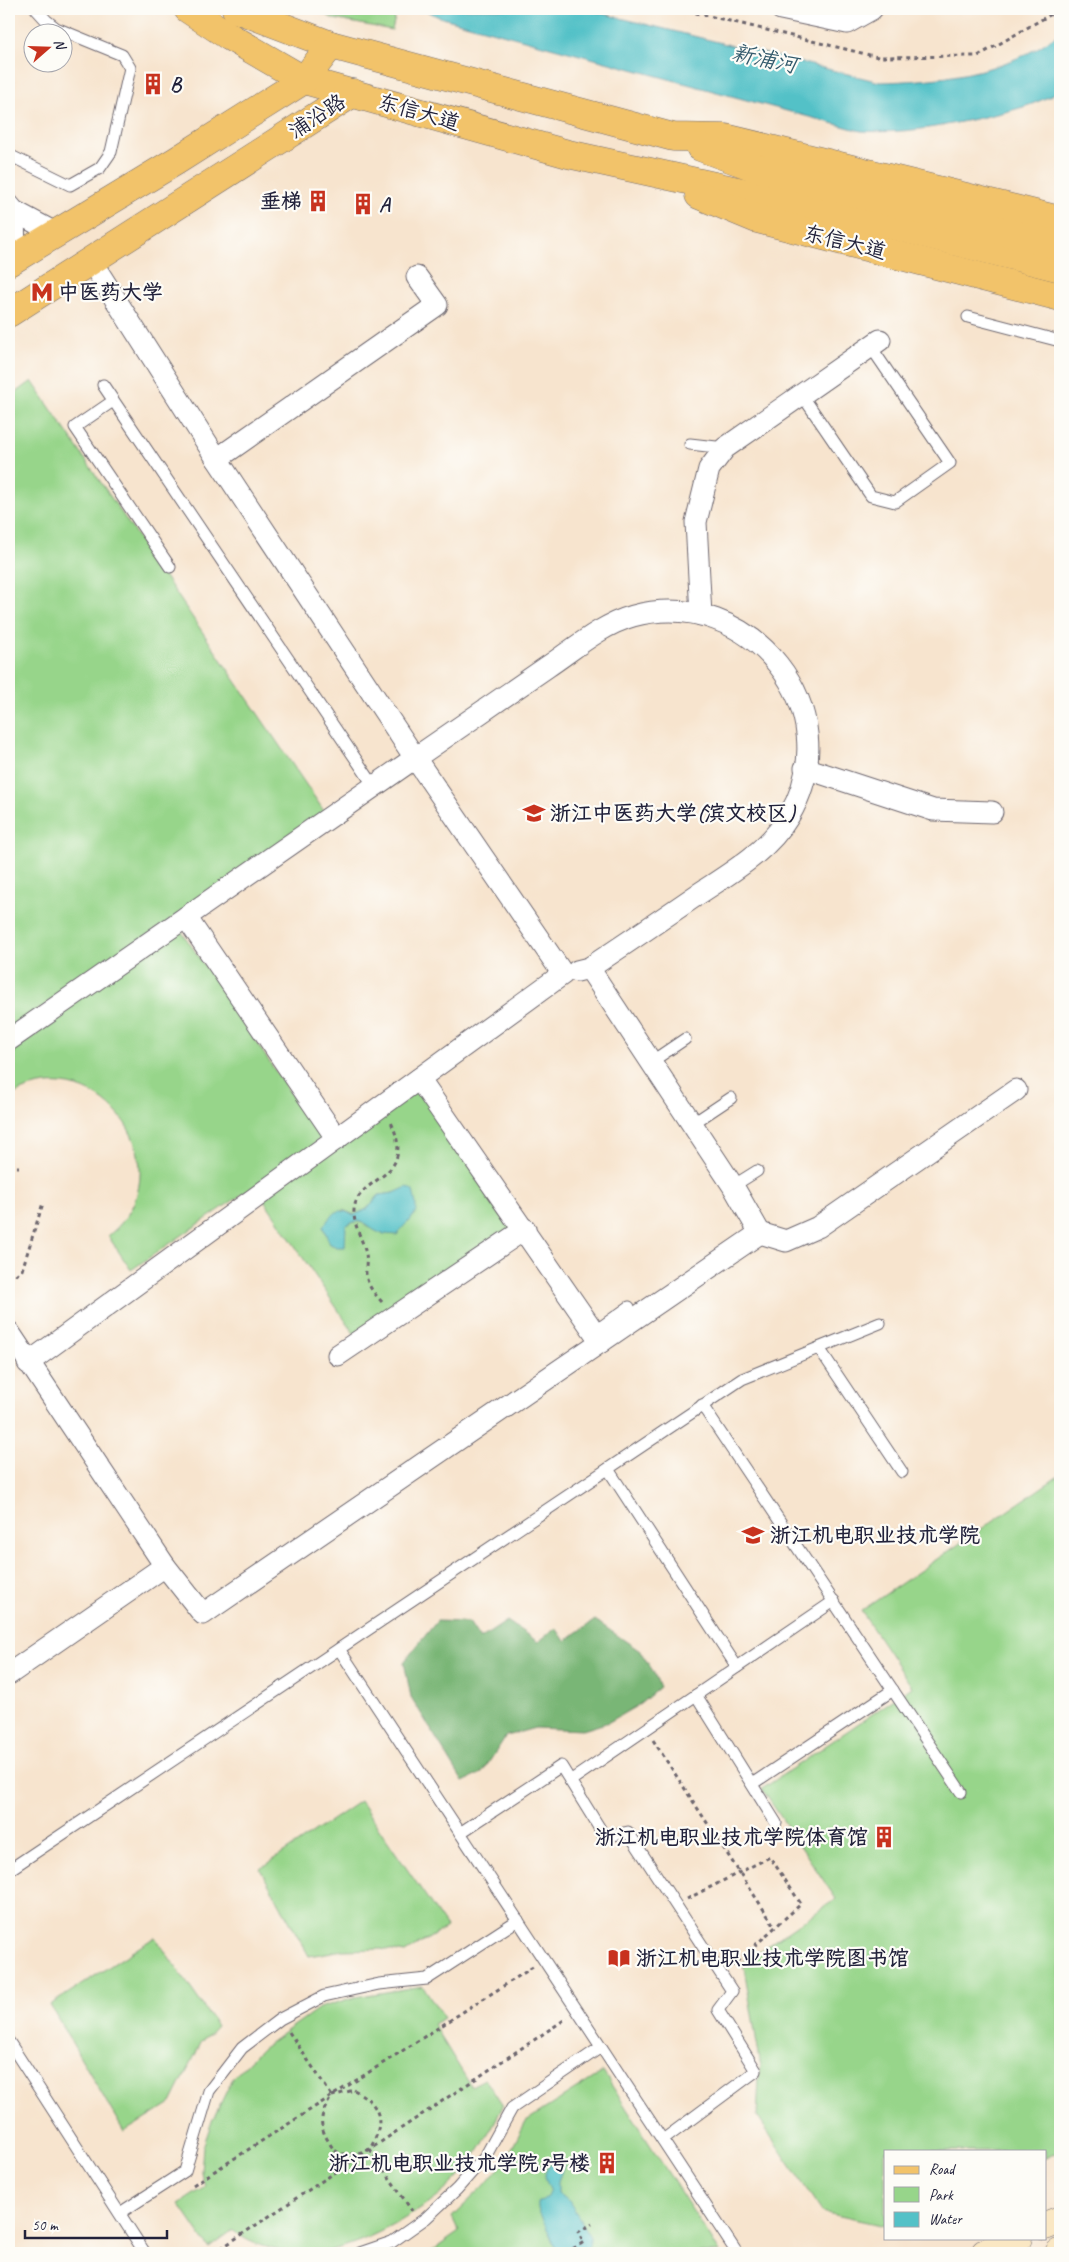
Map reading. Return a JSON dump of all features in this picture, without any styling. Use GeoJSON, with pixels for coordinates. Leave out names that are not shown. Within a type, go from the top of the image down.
{"type":"FeatureCollection","features":[{"type":"Feature","properties":{"kind":"main road","name":"东信大道"},"geometry":{"type":"LineString","coordinates":[[188,9],[230,37],[304,80],[568,154],[889,224],[1060,268]]}},
{"type":"Feature","properties":{"kind":"main road","name":"东信大道"},"geometry":{"type":"LineString","coordinates":[[236,9],[331,45],[673,137],[754,167],[1060,246]]}},
{"type":"Feature","properties":{"kind":"main road","name":"浦沿路"},"geometry":{"type":"LineString","coordinates":[[9,313],[353,93],[331,45],[304,80],[176,161],[12,260]]}},
{"type":"Feature","properties":{"kind":"main road","name":"东信大道"},"geometry":{"type":"LineString","coordinates":[[673,137],[726,138],[1060,220]]}},
{"type":"Feature","properties":{"kind":"main road","name":"东信大道"},"geometry":{"type":"LineString","coordinates":[[636,169],[757,220],[1060,297]]}},
{"type":"Feature","properties":{"kind":"street"},"geometry":{"type":"LineString","coordinates":[[781,9],[847,23],[872,9]]}},
{"type":"Feature","properties":{"kind":"street"},"geometry":{"type":"LineString","coordinates":[[12,208],[55,234]]}},
{"type":"Feature","properties":{"kind":"street"},"geometry":{"type":"LineString","coordinates":[[12,208],[12,260]]}},
{"type":"Feature","properties":{"kind":"street"},"geometry":{"type":"LineString","coordinates":[[91,261],[217,459],[415,758],[563,974]]}},
{"type":"Feature","properties":{"kind":"street"},"geometry":{"type":"LineString","coordinates":[[217,459],[437,305],[417,277]]}},
{"type":"Feature","properties":{"kind":"street"},"geometry":{"type":"LineString","coordinates":[[701,615],[696,522],[709,469],[725,448],[876,343]]}},
{"type":"Feature","properties":{"kind":"street"},"geometry":{"type":"LineString","coordinates":[[9,1040],[374,786],[612,624],[651,612],[671,611],[701,615],[730,624],[764,647],[789,679],[804,717],[807,738],[805,768],[798,797],[789,816],[764,847],[589,968],[563,974],[28,1363]]}},
{"type":"Feature","properties":{"kind":"street"},"geometry":{"type":"LineString","coordinates":[[805,768],[934,810],[992,812]]}},
{"type":"Feature","properties":{"kind":"street"},"geometry":{"type":"LineString","coordinates":[[186,917],[337,1138]]}},
{"type":"Feature","properties":{"kind":"street"},"geometry":{"type":"LineString","coordinates":[[589,968],[733,1186],[760,1233],[786,1241],[818,1227],[1016,1090]]}},
{"type":"Feature","properties":{"kind":"street"},"geometry":{"type":"LineString","coordinates":[[419,1079],[525,1228],[598,1337]]}},
{"type":"Feature","properties":{"kind":"street"},"geometry":{"type":"LineString","coordinates":[[338,1355],[525,1228]]}},
{"type":"Feature","properties":{"kind":"street"},"geometry":{"type":"LineString","coordinates":[[9,1332],[165,1566],[203,1614],[598,1337],[760,1233]]}},
{"type":"Feature","properties":{"kind":"street"},"geometry":{"type":"LineString","coordinates":[[9,1674],[165,1566]]}},
{"type":"Feature","properties":{"kind":"street"},"geometry":{"type":"LineString","coordinates":[[1046,2226],[1060,2220]]}},
{"type":"Feature","properties":{"kind":"street"},"geometry":{"type":"LineString","coordinates":[[985,2253],[1014,2240]]}},
{"type":"Feature","properties":{"kind":"lane"},"geometry":{"type":"LineString","coordinates":[[9,155],[70,185],[100,168],[111,152],[130,68],[122,55],[56,28],[36,9]]}},
{"type":"Feature","properties":{"kind":"lane"},"geometry":{"type":"LineString","coordinates":[[46,20],[49,9]]}},
{"type":"Feature","properties":{"kind":"lane"},"geometry":{"type":"LineString","coordinates":[[968,317],[1060,341]]}},
{"type":"Feature","properties":{"kind":"lane"},"geometry":{"type":"LineString","coordinates":[[802,395],[871,496],[895,502],[950,463],[876,343]]}},
{"type":"Feature","properties":{"kind":"lane"},"geometry":{"type":"LineString","coordinates":[[103,385],[374,786]]}},
{"type":"Feature","properties":{"kind":"lane"},"geometry":{"type":"LineString","coordinates":[[113,401],[75,427],[170,567]]}},
{"type":"Feature","properties":{"kind":"lane"},"geometry":{"type":"LineString","coordinates":[[690,444],[725,448]]}},
{"type":"Feature","properties":{"kind":"lane"},"geometry":{"type":"LineString","coordinates":[[652,1062],[685,1039]]}},
{"type":"Feature","properties":{"kind":"lane"},"geometry":{"type":"LineString","coordinates":[[692,1124],[731,1098]]}},
{"type":"Feature","properties":{"kind":"lane"},"geometry":{"type":"LineString","coordinates":[[733,1186],[757,1170]]}},
{"type":"Feature","properties":{"kind":"lane"},"geometry":{"type":"LineString","coordinates":[[598,1337],[629,1307]]}},
{"type":"Feature","properties":{"kind":"lane"},"geometry":{"type":"LineString","coordinates":[[9,1870],[742,1379],[880,1323]]}},
{"type":"Feature","properties":{"kind":"lane"},"geometry":{"type":"LineString","coordinates":[[819,1348],[902,1472]]}},
{"type":"Feature","properties":{"kind":"lane"},"geometry":{"type":"LineString","coordinates":[[702,1405],[962,1792]]}},
{"type":"Feature","properties":{"kind":"lane"},"geometry":{"type":"LineString","coordinates":[[608,1469],[737,1667]]}},
{"type":"Feature","properties":{"kind":"lane"},"geometry":{"type":"LineString","coordinates":[[570,1781],[834,1601]]}},
{"type":"Feature","properties":{"kind":"lane"},"geometry":{"type":"LineString","coordinates":[[339,1649],[737,2253]]}},
{"type":"Feature","properties":{"kind":"lane"},"geometry":{"type":"LineString","coordinates":[[752,1784],[893,1690]]}},
{"type":"Feature","properties":{"kind":"lane"},"geometry":{"type":"LineString","coordinates":[[696,1695],[776,1822]]}},
{"type":"Feature","properties":{"kind":"lane"},"geometry":{"type":"LineString","coordinates":[[460,1833],[561,1766],[604,1837],[628,1832],[732,1992],[718,2010],[756,2071],[663,2140]]}},
{"type":"Feature","properties":{"kind":"lane"},"geometry":{"type":"LineString","coordinates":[[120,2213],[185,2171],[210,2091],[242,2048],[280,2018],[324,1996],[379,1984],[427,1979],[518,1920]]}},
{"type":"Feature","properties":{"kind":"lane"},"geometry":{"type":"LineString","coordinates":[[9,2042],[145,2253]]}},
{"type":"Feature","properties":{"kind":"lane"},"geometry":{"type":"LineString","coordinates":[[360,2253],[392,2242],[420,2222],[457,2189],[484,2157],[512,2108],[601,2047]]}},
{"type":"Feature","properties":{"kind":"path"},"geometry":{"type":"LineString","coordinates":[[680,9],[878,57],[978,56],[1060,9]]}},
{"type":"Feature","properties":{"kind":"path"},"geometry":{"type":"LineString","coordinates":[[384,1104],[394,1127],[398,1150],[394,1167],[368,1187],[356,1201],[354,1211],[356,1224],[367,1256],[365,1272],[369,1287],[382,1303],[399,1314]]}},
{"type":"Feature","properties":{"kind":"path"},"geometry":{"type":"LineString","coordinates":[[9,1167],[19,1167]]}},
{"type":"Feature","properties":{"kind":"path"},"geometry":{"type":"LineString","coordinates":[[9,1280],[22,1270],[43,1203]]}},
{"type":"Feature","properties":{"kind":"path"},"geometry":{"type":"LineString","coordinates":[[646,1729],[775,1927]]}},
{"type":"Feature","properties":{"kind":"path"},"geometry":{"type":"LineString","coordinates":[[675,1905],[770,1857],[801,1904],[721,1976]]}},
{"type":"Feature","properties":{"kind":"path"},"geometry":{"type":"LineString","coordinates":[[185,2191],[544,1960]]}},
{"type":"Feature","properties":{"kind":"path"},"geometry":{"type":"LineString","coordinates":[[214,2253],[578,2011]]}},
{"type":"Feature","properties":{"kind":"path"},"geometry":{"type":"LineString","coordinates":[[280,2018],[332,2096]]}},
{"type":"Feature","properties":{"kind":"path"},"geometry":{"type":"LineString","coordinates":[[354,2090],[366,2097],[376,2109],[380,2123],[378,2135],[370,2149],[353,2154],[339,2153],[332,2147],[320,2123],[322,2110],[332,2096],[354,2090]]}},
{"type":"Feature","properties":{"kind":"path"},"geometry":{"type":"LineString","coordinates":[[370,2149],[420,2222]]}},
{"type":"Feature","properties":{"kind":"path"},"geometry":{"type":"LineString","coordinates":[[566,2253],[584,2242],[578,2232],[591,2224]]}},
{"type":"Feature","properties":{"kind":"green space"},"geometry":{"type":"Polygon","coordinates":[[[314,9],[397,9],[392,30],[334,19],[314,9]]]}},
{"type":"Feature","properties":{"kind":"green space"},"geometry":{"type":"Polygon","coordinates":[[[32,381],[326,814],[9,1030],[9,398],[32,381]]]}},
{"type":"Feature","properties":{"kind":"green space"},"geometry":{"type":"Polygon","coordinates":[[[180,929],[322,1140],[131,1270],[108,1236],[131,1210],[140,1180],[137,1150],[125,1123],[104,1101],[77,1087],[46,1084],[12,1095],[9,1089],[9,1045],[180,929]]]}},
{"type":"Feature","properties":{"kind":"green space"},"geometry":{"type":"Polygon","coordinates":[[[420,1089],[514,1228],[355,1335],[262,1197],[420,1089]],[[407,1188],[394,1193],[379,1195],[367,1209],[354,1215],[343,1210],[344,1232],[346,1225],[356,1222],[378,1230],[399,1231],[415,1215],[407,1188]]]}},
{"type":"Feature","properties":{"kind":"green space"},"geometry":{"type":"Polygon","coordinates":[[[1060,1475],[1060,2150],[1046,2158],[1046,2150],[884,2150],[884,2226],[822,2212],[757,2116],[760,2061],[743,1962],[836,1899],[762,1789],[912,1687],[861,1611],[1060,1475]]]}},
{"type":"Feature","properties":{"kind":"green space"},"geometry":{"type":"Polygon","coordinates":[[[595,1620],[640,1651],[653,1671],[660,1687],[640,1704],[609,1722],[583,1730],[535,1728],[506,1736],[482,1773],[463,1782],[411,1697],[404,1662],[437,1621],[469,1622],[480,1639],[507,1621],[538,1642],[556,1628],[565,1641],[595,1620]]]}},
{"type":"Feature","properties":{"kind":"green space"},"geometry":{"type":"Polygon","coordinates":[[[360,1801],[447,1927],[405,1953],[381,1949],[343,1950],[309,1956],[260,1869],[360,1801]]]}},
{"type":"Feature","properties":{"kind":"green space"},"geometry":{"type":"Polygon","coordinates":[[[155,1937],[217,2026],[201,2043],[171,2103],[124,2132],[50,2005],[155,1937]]]}},
{"type":"Feature","properties":{"kind":"green space"},"geometry":{"type":"Polygon","coordinates":[[[423,1986],[444,2018],[433,2024],[471,2086],[485,2079],[503,2106],[482,2145],[463,2172],[444,2191],[414,2213],[378,2233],[343,2247],[327,2251],[303,2253],[277,2250],[242,2237],[233,2230],[209,2248],[179,2204],[205,2187],[201,2172],[203,2147],[212,2121],[233,2078],[261,2049],[319,2008],[355,1997],[423,1986]]]}},
{"type":"Feature","properties":{"kind":"green space"},"geometry":{"type":"Polygon","coordinates":[[[603,2072],[720,2253],[429,2253],[459,2232],[452,2217],[484,2186],[506,2160],[526,2121],[603,2072]]]}},
{"type":"Feature","properties":{"kind":"water","name":"新浦河"},"geometry":{"type":"Polygon","coordinates":[[[422,9],[584,9],[880,82],[939,78],[979,71],[1016,59],[1060,33],[1060,90],[1051,96],[1022,107],[965,121],[907,131],[861,131],[439,17],[422,9]]]}},
{"type":"Feature","properties":{"kind":"water"},"geometry":{"type":"Polygon","coordinates":[[[407,1187],[413,1191],[415,1212],[414,1216],[397,1235],[380,1233],[364,1223],[358,1222],[346,1225],[345,1247],[337,1247],[330,1244],[323,1227],[334,1214],[342,1211],[354,1215],[367,1209],[379,1195],[394,1193],[407,1187]]]}},
{"type":"Feature","properties":{"kind":"water"},"geometry":{"type":"Polygon","coordinates":[[[553,2163],[564,2165],[558,2181],[558,2193],[569,2201],[591,2237],[587,2253],[558,2253],[538,2209],[538,2203],[547,2197],[550,2190],[545,2172],[553,2163]]]}},
{"type":"Feature","properties":{"kind":"place","name":"B"},"geometry":{"type":"Point","coordinates":[153,84]}},
{"type":"Feature","properties":{"kind":"place","name":"垂梯"},"geometry":{"type":"Point","coordinates":[318,201]}},
{"type":"Feature","properties":{"kind":"place","name":"A"},"geometry":{"type":"Point","coordinates":[363,204]}},
{"type":"Feature","properties":{"kind":"place","name":"中医药大学"},"geometry":{"type":"Point","coordinates":[42,292]}},
{"type":"Feature","properties":{"kind":"place","name":"浙江中医药大学(滨文校区)"},"geometry":{"type":"Point","coordinates":[534,813]}},
{"type":"Feature","properties":{"kind":"place","name":"浙江机电职业技术学院"},"geometry":{"type":"Point","coordinates":[753,1535]}},
{"type":"Feature","properties":{"kind":"place","name":"浙江机电职业技术学院体育馆"},"geometry":{"type":"Point","coordinates":[884,1837]}},
{"type":"Feature","properties":{"kind":"place","name":"浙江机电职业技术学院图书馆"},"geometry":{"type":"Point","coordinates":[619,1958]}},
{"type":"Feature","properties":{"kind":"place","name":"浙江机电职业技术学院7号楼"},"geometry":{"type":"Point","coordinates":[607,2163]}}]}
